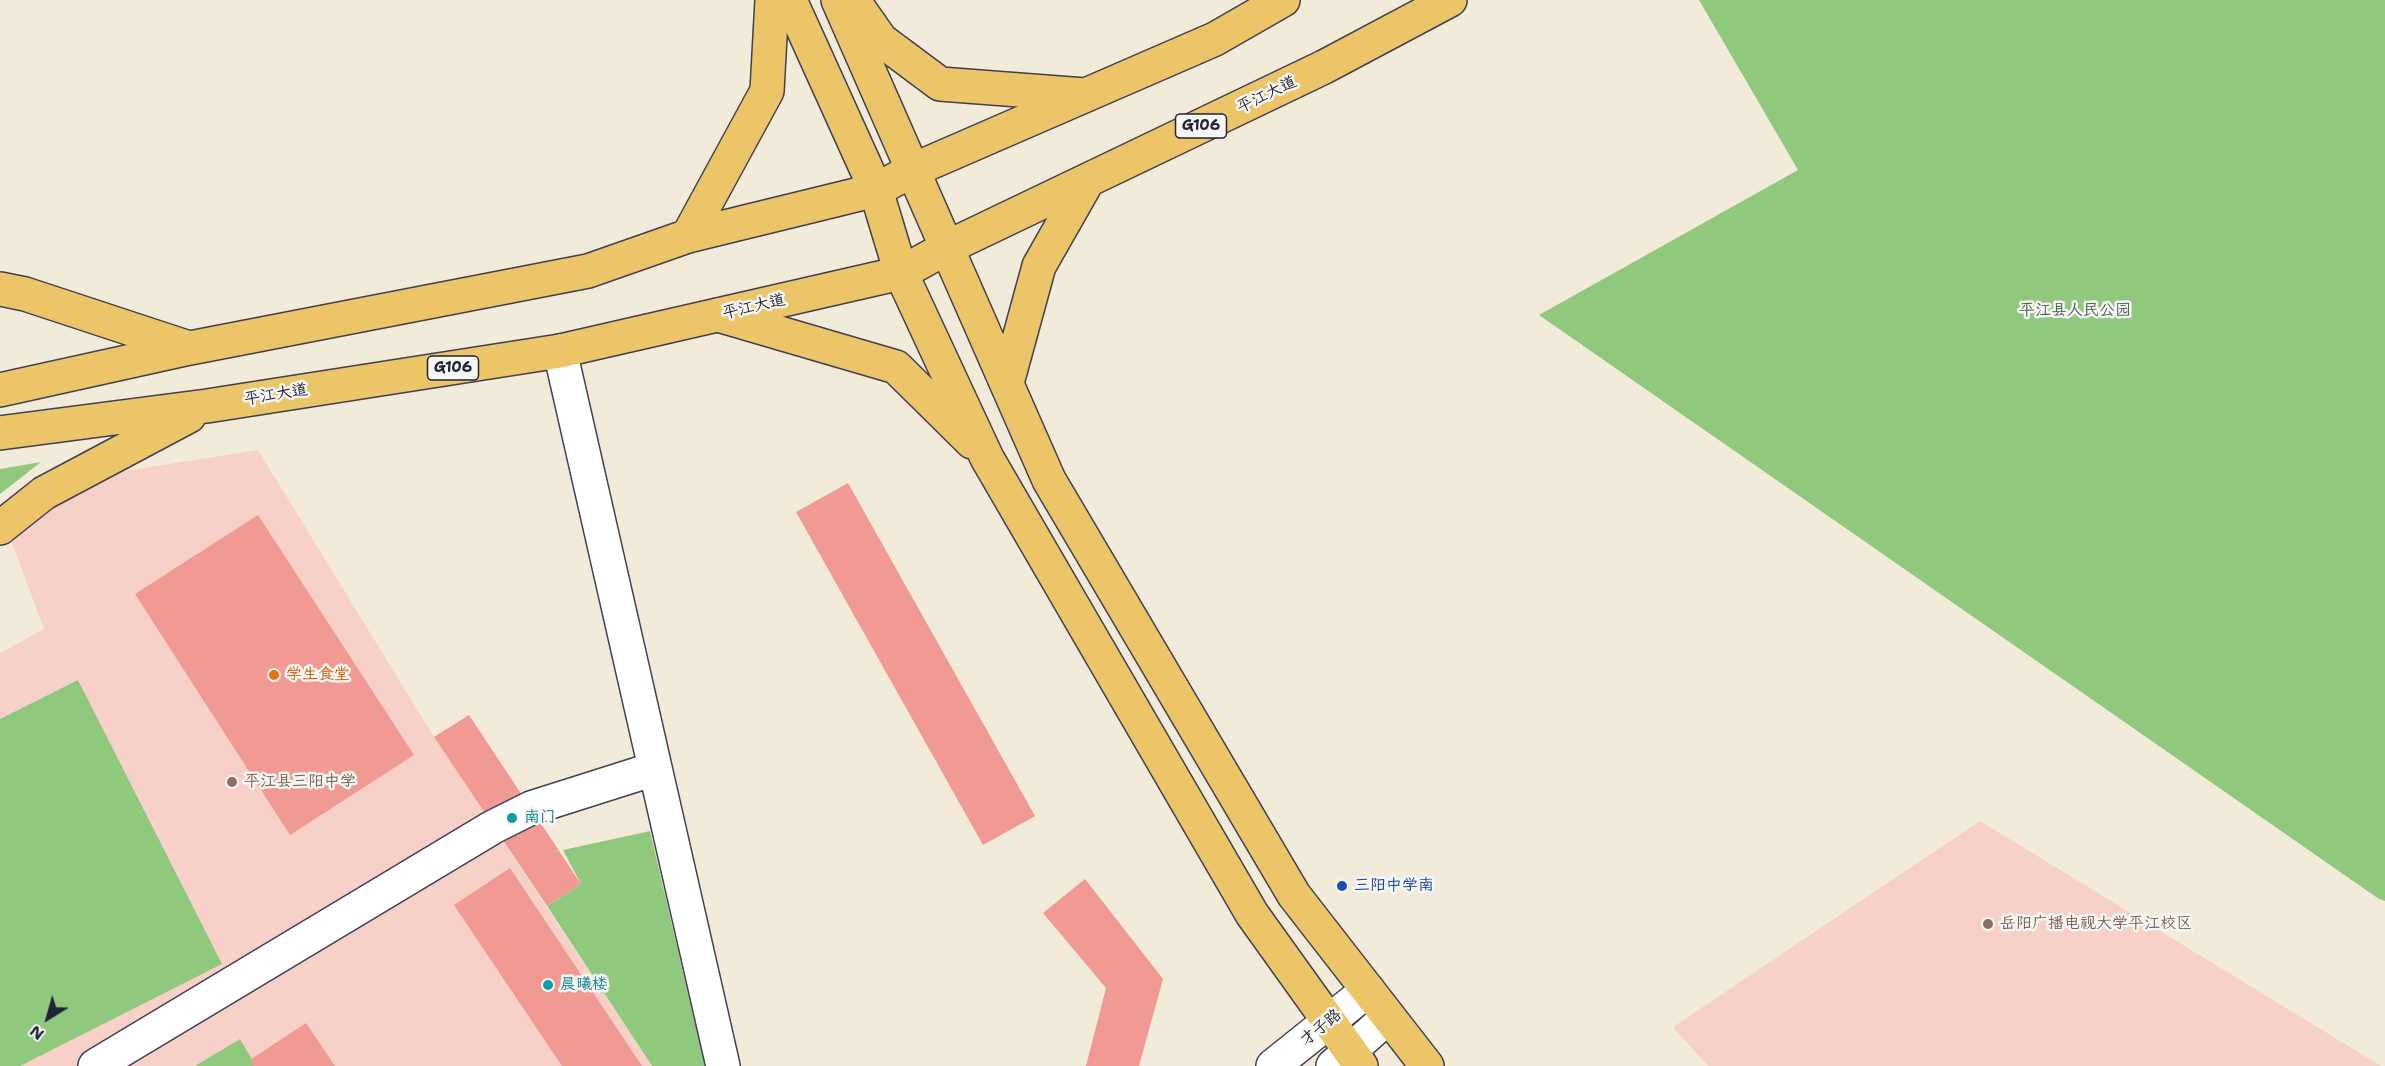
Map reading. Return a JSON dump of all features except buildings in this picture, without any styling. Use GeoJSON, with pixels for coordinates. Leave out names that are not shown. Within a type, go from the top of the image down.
{"type":"FeatureCollection","features":[{"type":"Feature","properties":{"kind":"main road"},"geometry":{"type":"LineString","coordinates":[[688,236],[767,91],[772,0]]}},
{"type":"Feature","properties":{"kind":"main road"},"geometry":{"type":"LineString","coordinates":[[789,0],[876,190],[901,273],[987,458],[1252,914],[1329,1023],[1348,1062]]}},
{"type":"Feature","properties":{"kind":"main road"},"geometry":{"type":"LineString","coordinates":[[838,0],[911,171],[948,247],[1049,480],[1288,885],[1427,1066]]}},
{"type":"Feature","properties":{"kind":"main road"},"geometry":{"type":"LineString","coordinates":[[853,0],[881,39],[940,84],[1085,95]]}},
{"type":"Feature","properties":{"kind":"main road"},"geometry":{"type":"LineString","coordinates":[[0,390],[190,348],[588,271],[688,236],[876,190],[911,171],[1215,39],[1283,0]]}},
{"type":"Feature","properties":{"kind":"main road","name":"平江大道"},"geometry":{"type":"LineString","coordinates":[[0,433],[207,406],[560,351],[901,273],[948,247],[1324,67],[1450,0]]}},
{"type":"Feature","properties":{"kind":"main road"},"geometry":{"type":"LineString","coordinates":[[1007,383],[1039,266],[1088,180]]}},
{"type":"Feature","properties":{"kind":"main road"},"geometry":{"type":"LineString","coordinates":[[0,289],[36,298],[190,348]]}},
{"type":"Feature","properties":{"kind":"main road"},"geometry":{"type":"LineString","coordinates":[[718,315],[897,367],[987,458]]}},
{"type":"Feature","properties":{"kind":"main road"},"geometry":{"type":"LineString","coordinates":[[0,528],[44,493],[207,406]]}},
{"type":"Feature","properties":{"kind":"street"},"geometry":{"type":"LineString","coordinates":[[560,351],[723,1066]]}},
{"type":"Feature","properties":{"kind":"street"},"geometry":{"type":"LineString","coordinates":[[95,1066],[493,827],[531,808],[654,769]]}},
{"type":"Feature","properties":{"kind":"street","name":"才子路"},"geometry":{"type":"LineString","coordinates":[[1273,1066],[1368,990]]}},
{"type":"Feature","properties":{"kind":"street"},"geometry":{"type":"LineString","coordinates":[[1348,1062],[1388,1017]]}},
{"type":"Feature","properties":{"kind":"shaded area","name":"平江县三阳中学"},"geometry":{"type":"Polygon","coordinates":[[[258,450],[434,737],[652,1066],[0,1066],[0,653],[44,629],[8,532],[81,478],[258,450]]]}},
{"type":"Feature","properties":{"kind":"shaded area","name":"岳阳广播电视大学平江校区"},"geometry":{"type":"Polygon","coordinates":[[[1980,821],[2381,1066],[1708,1066],[1673,1027],[1980,821]]]}},
{"type":"Feature","properties":{"kind":"green space","name":"平江县人民公园"},"geometry":{"type":"Polygon","coordinates":[[[1699,0],[2385,0],[2385,901],[1539,315],[1798,170],[1699,0]]]}},
{"type":"Feature","properties":{"kind":"green space"},"geometry":{"type":"Polygon","coordinates":[[[41,462],[0,494],[0,469],[41,462]]]}},
{"type":"Feature","properties":{"kind":"green space"},"geometry":{"type":"Polygon","coordinates":[[[78,680],[222,964],[20,1066],[0,1066],[0,719],[78,680]]]}},
{"type":"Feature","properties":{"kind":"green space"},"geometry":{"type":"Polygon","coordinates":[[[650,831],[705,1066],[652,1066],[547,906],[581,884],[563,850],[650,831]]]}},
{"type":"Feature","properties":{"kind":"green space"},"geometry":{"type":"Polygon","coordinates":[[[240,1039],[256,1066],[195,1066],[240,1039]]]}},
{"type":"Feature","properties":{"kind":"place","name":"学生食堂"},"geometry":{"type":"Point","coordinates":[274,675]}},
{"type":"Feature","properties":{"kind":"place","name":"平江县三阳中学"},"geometry":{"type":"Point","coordinates":[232,782]}},
{"type":"Feature","properties":{"kind":"place","name":"南门"},"geometry":{"type":"Point","coordinates":[512,818]}},
{"type":"Feature","properties":{"kind":"place","name":"三阳中学南"},"geometry":{"type":"Point","coordinates":[1342,886]}},
{"type":"Feature","properties":{"kind":"place","name":"岳阳广播电视大学平江校区"},"geometry":{"type":"Point","coordinates":[1988,924]}},
{"type":"Feature","properties":{"kind":"place","name":"晨曦楼"},"geometry":{"type":"Point","coordinates":[548,985]}}]}
